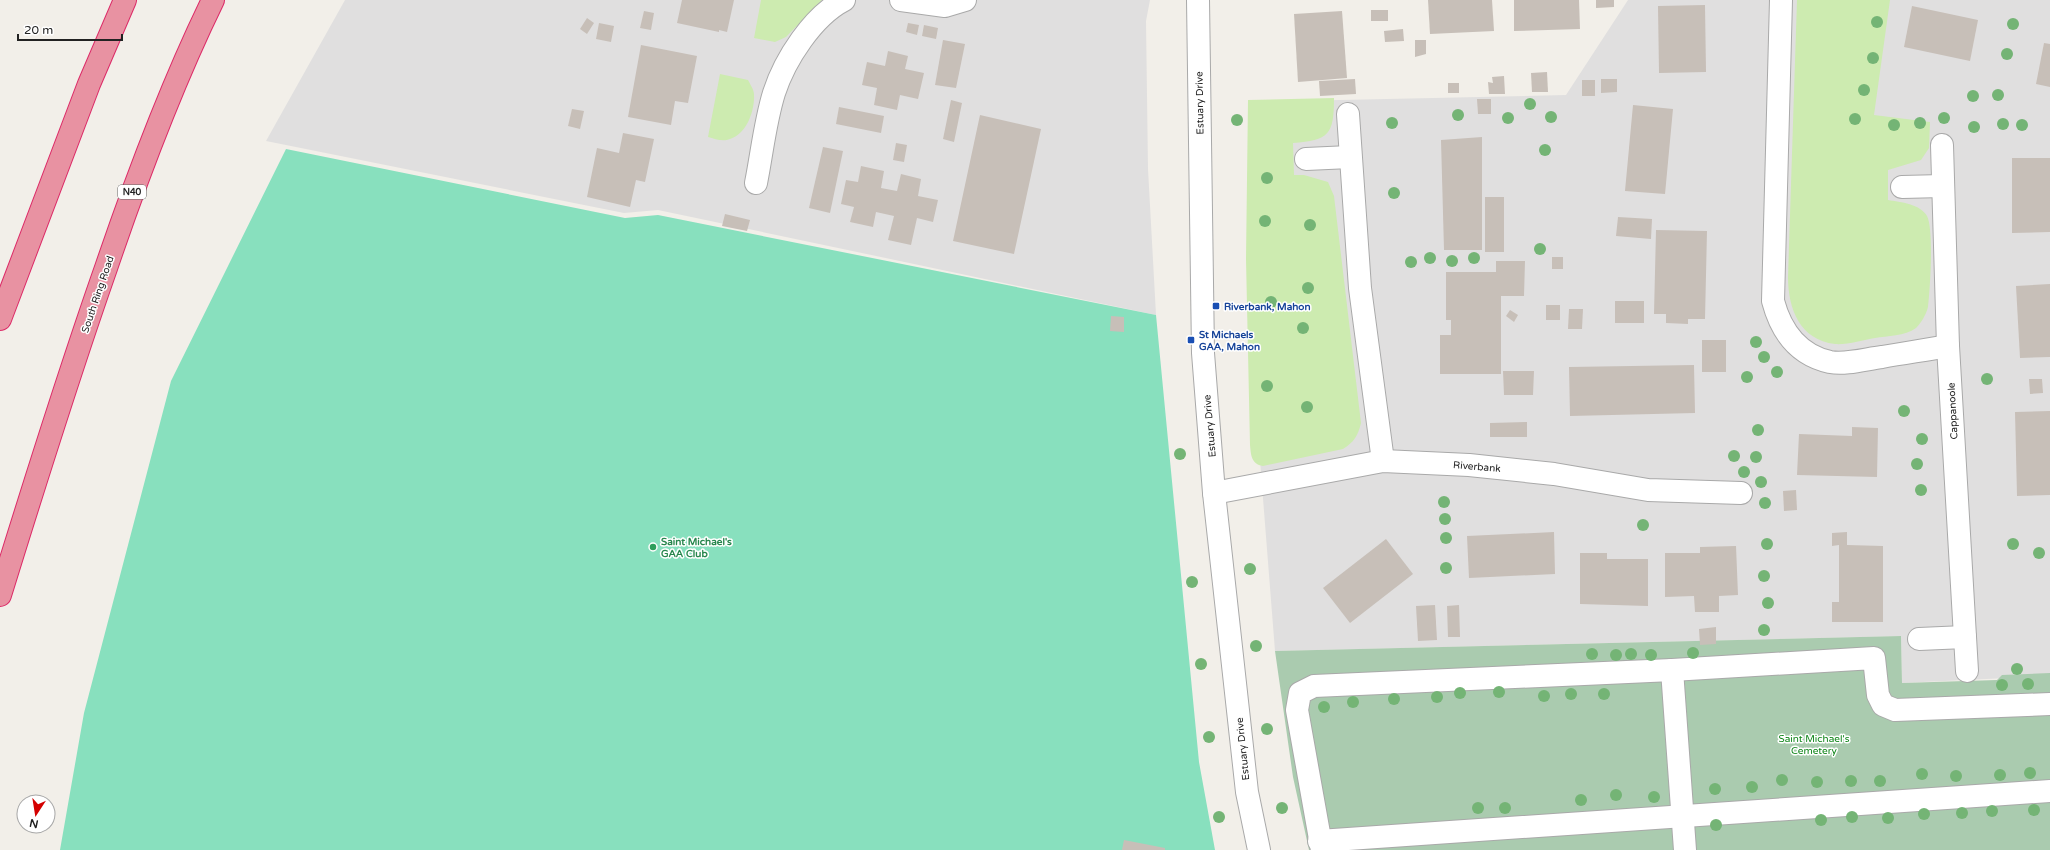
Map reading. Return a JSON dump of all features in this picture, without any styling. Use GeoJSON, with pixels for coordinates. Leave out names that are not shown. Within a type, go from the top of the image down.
{"type":"FeatureCollection","features":[{"type":"Feature","properties":{"kind":"highway"},"geometry":{"type":"LineString","coordinates":[[0,319],[89,84],[125,0]]}},
{"type":"Feature","properties":{"kind":"highway","name":"South Ring Road"},"geometry":{"type":"LineString","coordinates":[[0,595],[64,389],[138,176],[199,29],[213,0]]}},
{"type":"Feature","properties":{"kind":"street"},"geometry":{"type":"LineString","coordinates":[[756,183],[774,92],[808,30],[834,6],[844,0]]}},
{"type":"Feature","properties":{"kind":"street"},"geometry":{"type":"LineString","coordinates":[[901,0],[945,6],[966,0]]}},
{"type":"Feature","properties":{"kind":"street","name":"Estuary Drive"},"geometry":{"type":"LineString","coordinates":[[1198,0],[1203,353],[1214,492],[1247,792],[1259,850]]}},
{"type":"Feature","properties":{"kind":"street"},"geometry":{"type":"LineString","coordinates":[[1781,0],[1773,301],[1778,319],[1792,341],[1808,354],[1831,362],[1853,361],[1948,346]]}},
{"type":"Feature","properties":{"kind":"street"},"geometry":{"type":"LineString","coordinates":[[1348,114],[1360,288],[1383,461]]}},
{"type":"Feature","properties":{"kind":"street","name":"Cappanoole"},"geometry":{"type":"LineString","coordinates":[[1942,144],[1948,346],[1967,671]]}},
{"type":"Feature","properties":{"kind":"street"},"geometry":{"type":"LineString","coordinates":[[1306,159],[1350,157]]}},
{"type":"Feature","properties":{"kind":"street"},"geometry":{"type":"LineString","coordinates":[[1902,187],[1943,186]]}},
{"type":"Feature","properties":{"kind":"street","name":"Riverbank"},"geometry":{"type":"LineString","coordinates":[[1214,492],[1383,461],[1469,465],[1554,474],[1648,490],[1741,493]]}},
{"type":"Feature","properties":{"kind":"street"},"geometry":{"type":"LineString","coordinates":[[1919,639],[1965,637]]}},
{"type":"Feature","properties":{"kind":"street"},"geometry":{"type":"LineString","coordinates":[[2050,704],[1895,710],[1883,705],[1878,695],[1874,658],[1672,670],[1314,686],[1300,693],[1297,710],[1320,845],[1682,816],[2050,791]]}},
{"type":"Feature","properties":{"kind":"street"},"geometry":{"type":"LineString","coordinates":[[1672,670],[1685,850]]}},
{"type":"Feature","properties":{"kind":"shaded area"},"geometry":{"type":"Polygon","coordinates":[[[345,0],[1150,0],[1146,21],[1148,169],[1156,315],[658,210],[624,213],[266,141],[345,0]]]}},
{"type":"Feature","properties":{"kind":"shaded area"},"geometry":{"type":"Polygon","coordinates":[[[1628,0],[2050,0],[2050,676],[1902,683],[1901,636],[1275,651],[1250,333],[1251,102],[1566,95],[1628,0]]]}},
{"type":"Feature","properties":{"kind":"green space"},"geometry":{"type":"Polygon","coordinates":[[[761,0],[822,0],[786,37],[775,42],[754,38],[761,0]]]}},
{"type":"Feature","properties":{"kind":"green space"},"geometry":{"type":"Polygon","coordinates":[[[1797,0],[1890,0],[1874,115],[1930,122],[1929,148],[1921,160],[1888,170],[1888,200],[1915,206],[1924,212],[1929,223],[1931,260],[1928,307],[1925,316],[1918,326],[1907,333],[1840,344],[1823,341],[1813,336],[1798,321],[1790,300],[1788,277],[1797,0]]]}},
{"type":"Feature","properties":{"kind":"green space"},"geometry":{"type":"Polygon","coordinates":[[[720,74],[748,80],[754,94],[753,107],[749,121],[736,136],[725,140],[708,137],[720,74]]]}},
{"type":"Feature","properties":{"kind":"green space"},"geometry":{"type":"Polygon","coordinates":[[[1334,98],[1333,120],[1331,128],[1327,133],[1315,140],[1293,143],[1294,175],[1304,175],[1328,182],[1334,196],[1361,423],[1355,438],[1343,449],[1263,466],[1256,463],[1252,458],[1250,445],[1246,259],[1248,100],[1334,98]]]}},
{"type":"Feature","properties":{"kind":"green space","name":"Saint Michael's GAA Club"},"geometry":{"type":"Polygon","coordinates":[[[286,149],[625,218],[658,215],[1156,315],[1199,762],[1215,850],[60,850],[84,713],[171,381],[286,149]]]}},
{"type":"Feature","properties":{"kind":"green space","name":"Saint Michael's Cemetery"},"geometry":{"type":"Polygon","coordinates":[[[1901,636],[1902,683],[1997,680],[2002,675],[2050,673],[2050,850],[1309,850],[1293,777],[1275,651],[1901,636]]]}},
{"type":"Feature","properties":{"kind":"building"},"geometry":{"type":"Polygon","coordinates":[[[682,0],[734,0],[727,32],[719,30],[719,32],[677,23],[682,0]]]}},
{"type":"Feature","properties":{"kind":"building"},"geometry":{"type":"Polygon","coordinates":[[[1428,0],[1492,0],[1494,31],[1430,34],[1428,0]]]}},
{"type":"Feature","properties":{"kind":"building"},"geometry":{"type":"Polygon","coordinates":[[[1514,0],[1579,0],[1580,29],[1514,31],[1514,0]]]}},
{"type":"Feature","properties":{"kind":"building"},"geometry":{"type":"Polygon","coordinates":[[[1596,0],[1614,0],[1614,7],[1596,8],[1596,0]]]}},
{"type":"Feature","properties":{"kind":"building"},"geometry":{"type":"Polygon","coordinates":[[[1705,5],[1706,72],[1659,73],[1658,6],[1705,5]]]}},
{"type":"Feature","properties":{"kind":"building"},"geometry":{"type":"Polygon","coordinates":[[[1912,6],[1978,20],[1970,61],[1904,47],[1912,6]]]}},
{"type":"Feature","properties":{"kind":"building"},"geometry":{"type":"Polygon","coordinates":[[[1371,10],[1388,10],[1388,21],[1371,21],[1371,10]]]}},
{"type":"Feature","properties":{"kind":"building"},"geometry":{"type":"Polygon","coordinates":[[[644,11],[654,13],[651,30],[640,28],[644,11]]]}},
{"type":"Feature","properties":{"kind":"building"},"geometry":{"type":"Polygon","coordinates":[[[1342,11],[1347,78],[1298,82],[1294,14],[1342,11]]]}},
{"type":"Feature","properties":{"kind":"building"},"geometry":{"type":"Polygon","coordinates":[[[587,18],[594,23],[587,34],[580,29],[587,18]]]}},
{"type":"Feature","properties":{"kind":"building"},"geometry":{"type":"Polygon","coordinates":[[[599,23],[614,26],[611,42],[596,39],[599,23]]]}},
{"type":"Feature","properties":{"kind":"building"},"geometry":{"type":"Polygon","coordinates":[[[908,23],[919,25],[917,35],[906,32],[908,23]]]}},
{"type":"Feature","properties":{"kind":"building"},"geometry":{"type":"Polygon","coordinates":[[[924,25],[938,28],[936,39],[922,36],[924,25]]]}},
{"type":"Feature","properties":{"kind":"building"},"geometry":{"type":"Polygon","coordinates":[[[1403,29],[1404,41],[1385,42],[1384,31],[1403,29]]]}},
{"type":"Feature","properties":{"kind":"building"},"geometry":{"type":"Polygon","coordinates":[[[943,40],[965,44],[956,88],[935,85],[943,40]]]}},
{"type":"Feature","properties":{"kind":"building"},"geometry":{"type":"Polygon","coordinates":[[[1415,40],[1426,40],[1426,54],[1415,57],[1415,40]]]}},
{"type":"Feature","properties":{"kind":"building"},"geometry":{"type":"Polygon","coordinates":[[[2044,43],[2050,44],[2050,87],[2036,84],[2044,43]]]}},
{"type":"Feature","properties":{"kind":"building"},"geometry":{"type":"Polygon","coordinates":[[[641,45],[697,56],[688,103],[675,101],[671,125],[628,117],[641,45]]]}},
{"type":"Feature","properties":{"kind":"building"},"geometry":{"type":"Polygon","coordinates":[[[888,51],[908,56],[905,69],[924,73],[918,99],[900,95],[897,110],[874,105],[877,88],[862,85],[867,62],[885,66],[888,51]]]}},
{"type":"Feature","properties":{"kind":"building"},"geometry":{"type":"Polygon","coordinates":[[[1547,72],[1548,92],[1532,92],[1531,73],[1547,72]]]}},
{"type":"Feature","properties":{"kind":"building"},"geometry":{"type":"Polygon","coordinates":[[[1504,76],[1505,94],[1489,94],[1488,82],[1493,83],[1492,77],[1504,76]]]}},
{"type":"Feature","properties":{"kind":"building"},"geometry":{"type":"Polygon","coordinates":[[[1355,79],[1356,94],[1320,96],[1319,81],[1355,79]]]}},
{"type":"Feature","properties":{"kind":"building"},"geometry":{"type":"Polygon","coordinates":[[[1601,79],[1617,79],[1617,92],[1601,93],[1601,79]]]}},
{"type":"Feature","properties":{"kind":"building"},"geometry":{"type":"Polygon","coordinates":[[[1582,80],[1595,80],[1595,96],[1582,96],[1582,80]]]}},
{"type":"Feature","properties":{"kind":"building"},"geometry":{"type":"Polygon","coordinates":[[[1448,83],[1459,83],[1459,93],[1448,93],[1448,83]]]}},
{"type":"Feature","properties":{"kind":"building"},"geometry":{"type":"Polygon","coordinates":[[[1477,99],[1491,99],[1491,114],[1478,114],[1477,99]]]}},
{"type":"Feature","properties":{"kind":"building"},"geometry":{"type":"Polygon","coordinates":[[[951,100],[962,103],[954,142],[943,139],[951,100]]]}},
{"type":"Feature","properties":{"kind":"building"},"geometry":{"type":"Polygon","coordinates":[[[1633,105],[1673,109],[1665,194],[1625,191],[1633,105]]]}},
{"type":"Feature","properties":{"kind":"building"},"geometry":{"type":"Polygon","coordinates":[[[839,107],[884,116],[881,133],[836,124],[839,107]]]}},
{"type":"Feature","properties":{"kind":"building"},"geometry":{"type":"Polygon","coordinates":[[[572,109],[584,111],[580,129],[568,126],[572,109]]]}},
{"type":"Feature","properties":{"kind":"building"},"geometry":{"type":"Polygon","coordinates":[[[980,115],[1041,129],[1014,254],[953,241],[980,115]]]}},
{"type":"Feature","properties":{"kind":"building"},"geometry":{"type":"Polygon","coordinates":[[[623,133],[654,139],[645,182],[636,180],[630,207],[587,197],[597,148],[619,153],[623,133]]]}},
{"type":"Feature","properties":{"kind":"building"},"geometry":{"type":"Polygon","coordinates":[[[1482,137],[1482,250],[1444,250],[1441,140],[1482,137]]]}},
{"type":"Feature","properties":{"kind":"building"},"geometry":{"type":"Polygon","coordinates":[[[896,143],[907,145],[904,162],[893,160],[896,143]]]}},
{"type":"Feature","properties":{"kind":"building"},"geometry":{"type":"Polygon","coordinates":[[[823,147],[843,151],[830,213],[809,208],[823,147]]]}},
{"type":"Feature","properties":{"kind":"building"},"geometry":{"type":"Polygon","coordinates":[[[2012,158],[2050,158],[2050,232],[2012,233],[2012,158]]]}},
{"type":"Feature","properties":{"kind":"building"},"geometry":{"type":"Polygon","coordinates":[[[861,166],[884,171],[881,188],[897,191],[901,174],[921,179],[918,196],[938,200],[933,222],[917,218],[911,245],[888,240],[894,216],[876,212],[873,227],[850,222],[854,207],[841,204],[846,180],[858,182],[861,166]]]}},
{"type":"Feature","properties":{"kind":"building"},"geometry":{"type":"Polygon","coordinates":[[[1485,197],[1504,197],[1504,252],[1485,252],[1485,197]]]}},
{"type":"Feature","properties":{"kind":"building"},"geometry":{"type":"Polygon","coordinates":[[[725,214],[750,220],[747,231],[722,226],[725,214]]]}},
{"type":"Feature","properties":{"kind":"building"},"geometry":{"type":"Polygon","coordinates":[[[1618,217],[1652,219],[1651,239],[1616,236],[1618,217]]]}},
{"type":"Feature","properties":{"kind":"building"},"geometry":{"type":"Polygon","coordinates":[[[1656,230],[1707,231],[1705,319],[1688,319],[1688,324],[1666,323],[1666,314],[1654,314],[1656,230]]]}},
{"type":"Feature","properties":{"kind":"building"},"geometry":{"type":"Polygon","coordinates":[[[1552,257],[1563,257],[1563,269],[1552,269],[1552,257]]]}},
{"type":"Feature","properties":{"kind":"building"},"geometry":{"type":"Polygon","coordinates":[[[1496,261],[1525,261],[1524,296],[1501,296],[1501,374],[1440,374],[1440,335],[1451,335],[1451,320],[1446,320],[1446,272],[1496,272],[1496,261]]]}},
{"type":"Feature","properties":{"kind":"building"},"geometry":{"type":"Polygon","coordinates":[[[2050,284],[2050,357],[2020,358],[2016,286],[2050,284]]]}},
{"type":"Feature","properties":{"kind":"building"},"geometry":{"type":"Polygon","coordinates":[[[1615,301],[1644,301],[1644,323],[1615,323],[1615,301]]]}},
{"type":"Feature","properties":{"kind":"building"},"geometry":{"type":"Polygon","coordinates":[[[1546,305],[1560,305],[1560,320],[1546,320],[1546,305]]]}},
{"type":"Feature","properties":{"kind":"building"},"geometry":{"type":"Polygon","coordinates":[[[1569,309],[1583,309],[1582,329],[1568,329],[1569,309]]]}},
{"type":"Feature","properties":{"kind":"building"},"geometry":{"type":"Polygon","coordinates":[[[1510,310],[1518,315],[1514,322],[1506,316],[1510,310]]]}},
{"type":"Feature","properties":{"kind":"building"},"geometry":{"type":"Polygon","coordinates":[[[1111,316],[1124,317],[1124,332],[1110,331],[1111,316]]]}},
{"type":"Feature","properties":{"kind":"building"},"geometry":{"type":"Polygon","coordinates":[[[1702,340],[1726,340],[1726,372],[1702,372],[1702,340]]]}},
{"type":"Feature","properties":{"kind":"building"},"geometry":{"type":"Polygon","coordinates":[[[1694,365],[1695,413],[1570,416],[1569,367],[1694,365]]]}},
{"type":"Feature","properties":{"kind":"building"},"geometry":{"type":"Polygon","coordinates":[[[1503,371],[1534,371],[1533,395],[1504,395],[1503,371]]]}},
{"type":"Feature","properties":{"kind":"building"},"geometry":{"type":"Polygon","coordinates":[[[2029,379],[2042,379],[2043,393],[2030,394],[2029,379]]]}},
{"type":"Feature","properties":{"kind":"building"},"geometry":{"type":"Polygon","coordinates":[[[2050,411],[2050,495],[2017,496],[2015,412],[2050,411]]]}},
{"type":"Feature","properties":{"kind":"building"},"geometry":{"type":"Polygon","coordinates":[[[1527,422],[1527,437],[1490,437],[1490,423],[1527,422]]]}},
{"type":"Feature","properties":{"kind":"building"},"geometry":{"type":"Polygon","coordinates":[[[1852,427],[1878,428],[1877,477],[1797,475],[1799,434],[1852,436],[1852,427]]]}},
{"type":"Feature","properties":{"kind":"building"},"geometry":{"type":"Polygon","coordinates":[[[1796,490],[1797,510],[1784,511],[1783,491],[1796,490]]]}},
{"type":"Feature","properties":{"kind":"building"},"geometry":{"type":"Polygon","coordinates":[[[1554,532],[1555,574],[1469,578],[1467,536],[1554,532]]]}},
{"type":"Feature","properties":{"kind":"building"},"geometry":{"type":"Polygon","coordinates":[[[1847,532],[1847,545],[1883,546],[1883,622],[1832,622],[1832,602],[1839,602],[1839,545],[1832,546],[1832,533],[1847,532]]]}},
{"type":"Feature","properties":{"kind":"building"},"geometry":{"type":"Polygon","coordinates":[[[1386,539],[1413,574],[1350,623],[1323,588],[1386,539]]]}},
{"type":"Feature","properties":{"kind":"building"},"geometry":{"type":"Polygon","coordinates":[[[1736,546],[1738,595],[1719,596],[1719,612],[1695,612],[1694,596],[1665,597],[1665,553],[1700,553],[1700,547],[1736,546]]]}},
{"type":"Feature","properties":{"kind":"building"},"geometry":{"type":"Polygon","coordinates":[[[1580,553],[1607,553],[1607,559],[1648,559],[1648,606],[1580,604],[1580,553]]]}},
{"type":"Feature","properties":{"kind":"building"},"geometry":{"type":"Polygon","coordinates":[[[1435,605],[1437,640],[1418,641],[1416,606],[1435,605]]]}},
{"type":"Feature","properties":{"kind":"building"},"geometry":{"type":"Polygon","coordinates":[[[1459,605],[1460,637],[1448,637],[1447,606],[1459,605]]]}},
{"type":"Feature","properties":{"kind":"building"},"geometry":{"type":"Polygon","coordinates":[[[1716,627],[1716,644],[1700,645],[1699,629],[1716,627]]]}},
{"type":"Feature","properties":{"kind":"building"},"geometry":{"type":"Polygon","coordinates":[[[1124,840],[1165,848],[1165,850],[1122,850],[1124,840]]]}},
{"type":"Feature","properties":{"kind":"place","name":"Riverbank, Mahon"},"geometry":{"type":"Point","coordinates":[1216,306]}},
{"type":"Feature","properties":{"kind":"place","name":"St Michaels GAA, Mahon"},"geometry":{"type":"Point","coordinates":[1191,340]}},
{"type":"Feature","properties":{"kind":"place","name":"Saint Michael's GAA Club"},"geometry":{"type":"Point","coordinates":[653,547]}}]}
